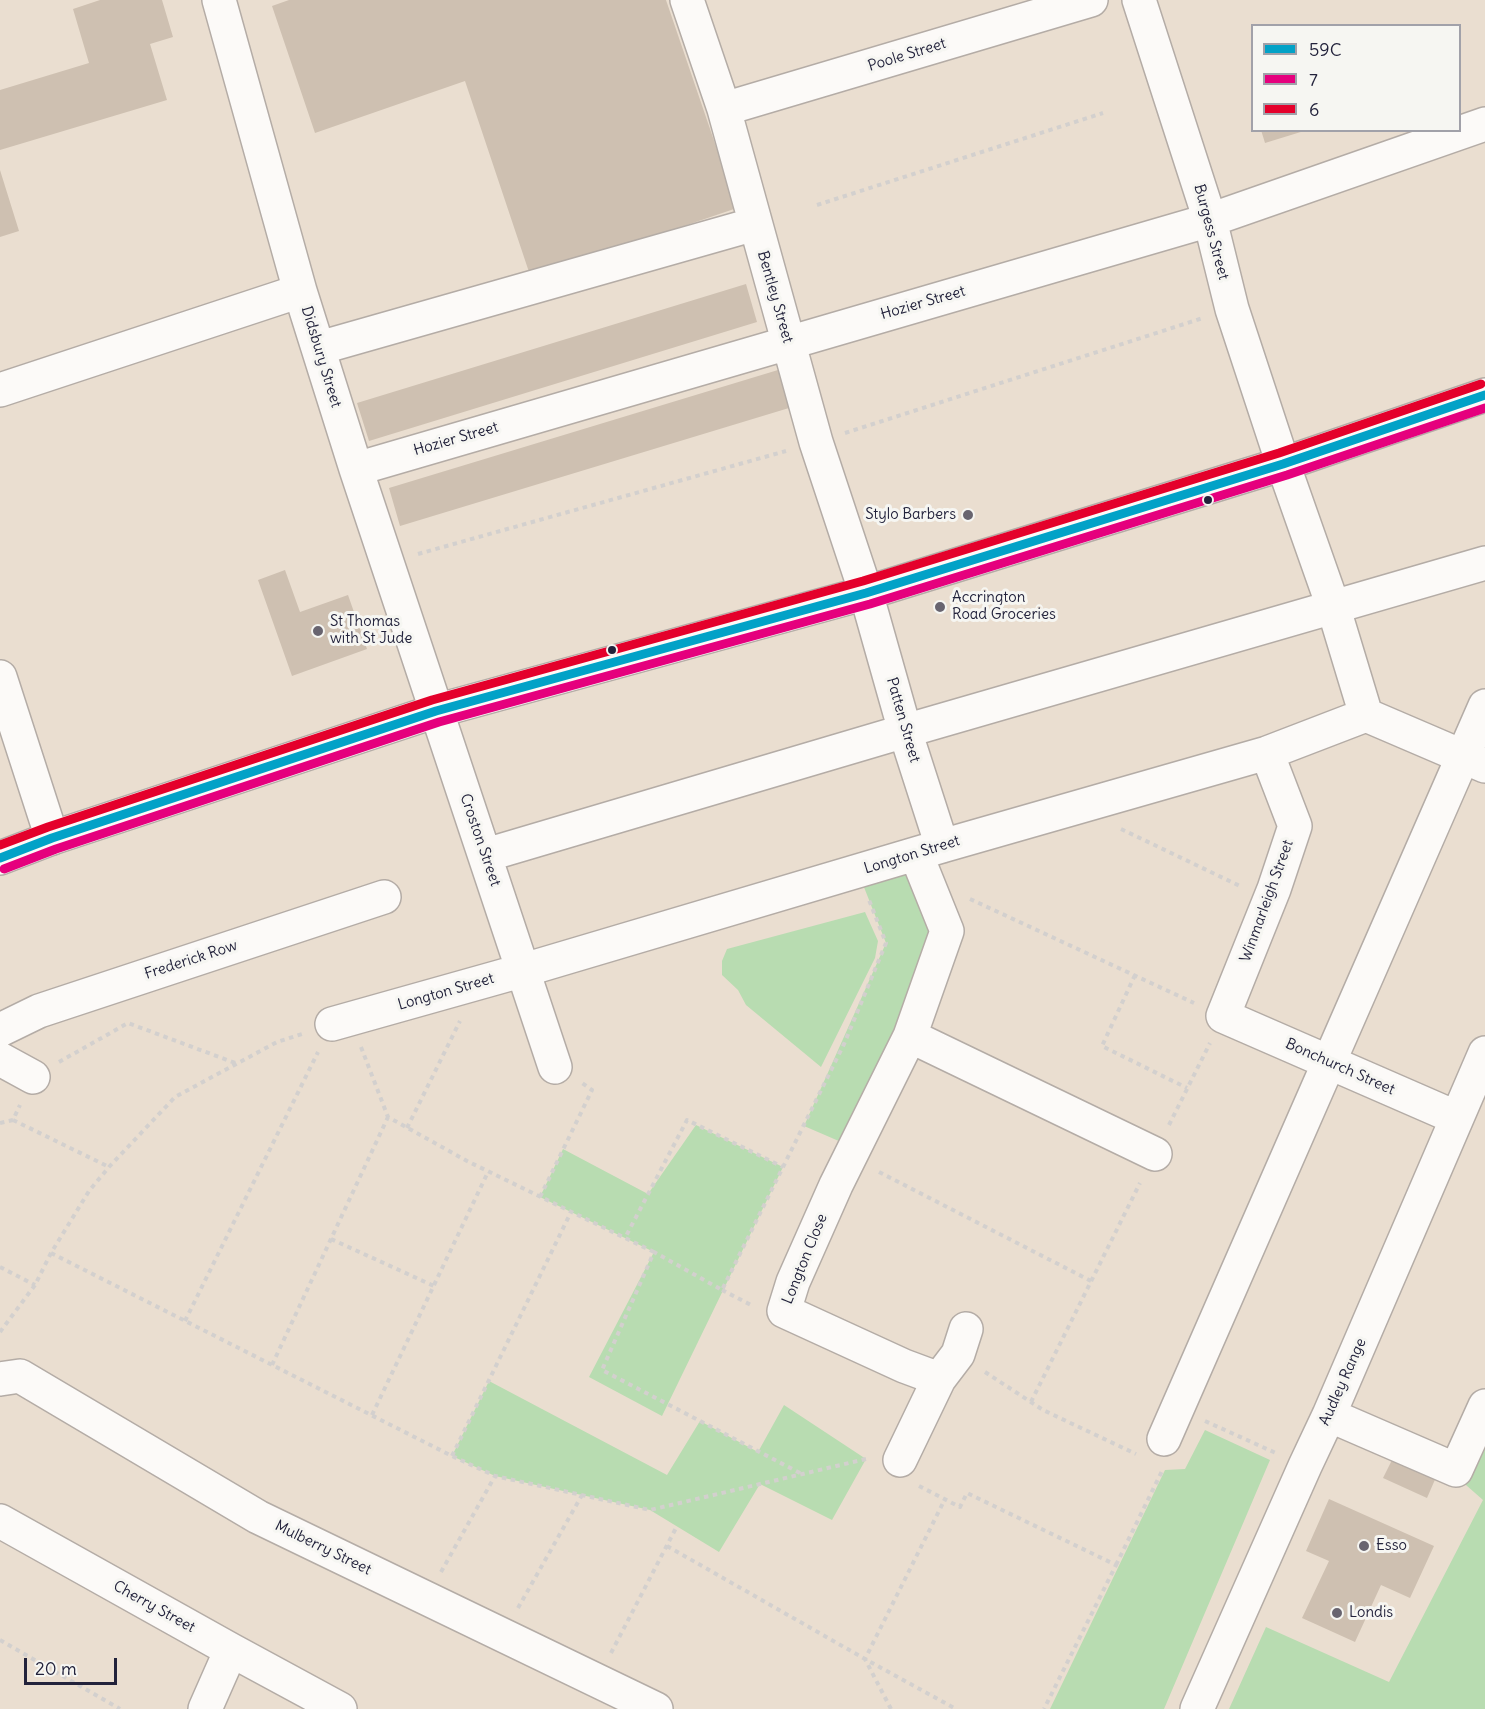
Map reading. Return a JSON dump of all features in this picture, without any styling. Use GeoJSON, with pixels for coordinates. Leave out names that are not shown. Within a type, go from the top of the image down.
{"type":"FeatureCollection","features":[{"type":"Feature","properties":{"kind":"street","name":"Didsbury Street"},"geometry":{"type":"LineString","coordinates":[[219,0],[300,291],[436,711]]}},
{"type":"Feature","properties":{"kind":"street","name":"Bentley Street"},"geometry":{"type":"LineString","coordinates":[[687,0],[724,109],[816,442],[867,593]]}},
{"type":"Feature","properties":{"kind":"street","name":"Poole Street"},"geometry":{"type":"LineString","coordinates":[[724,109],[1090,0]]}},
{"type":"Feature","properties":{"kind":"street","name":"Burgess Street"},"geometry":{"type":"LineString","coordinates":[[1139,0],[1210,220],[1232,309],[1283,464]]}},
{"type":"Feature","properties":{"kind":"street","name":"Hozier Street"},"geometry":{"type":"LineString","coordinates":[[356,469],[1210,220],[1485,124]]}},
{"type":"Feature","properties":{"kind":"street"},"geometry":{"type":"LineString","coordinates":[[319,348],[755,224]]}},
{"type":"Feature","properties":{"kind":"street"},"geometry":{"type":"LineString","coordinates":[[0,390],[300,291]]}},
{"type":"Feature","properties":{"kind":"street"},"geometry":{"type":"LineString","coordinates":[[0,858],[52,838],[436,711],[867,593],[1283,464],[1485,394]]}},
{"type":"Feature","properties":{"kind":"street"},"geometry":{"type":"LineString","coordinates":[[1283,464],[1333,606],[1366,715],[1474,761]]}},
{"type":"Feature","properties":{"kind":"street"},"geometry":{"type":"LineString","coordinates":[[486,855],[1485,563]]}},
{"type":"Feature","properties":{"kind":"street","name":"Patten Street"},"geometry":{"type":"LineString","coordinates":[[867,593],[905,731],[928,860]]}},
{"type":"Feature","properties":{"kind":"street"},"geometry":{"type":"LineString","coordinates":[[0,677],[52,838]]}},
{"type":"Feature","properties":{"kind":"street"},"geometry":{"type":"LineString","coordinates":[[1154,1448],[1177,1408],[1328,1061],[1474,761],[1485,706]]}},
{"type":"Feature","properties":{"kind":"street","name":"Croston Street"},"geometry":{"type":"LineString","coordinates":[[436,711],[555,1067]]}},
{"type":"Feature","properties":{"kind":"street","name":"Longton Street"},"geometry":{"type":"LineString","coordinates":[[341,1022],[858,872],[928,860],[1074,807],[1267,753],[1366,715]]}},
{"type":"Feature","properties":{"kind":"street","name":"Winmarleigh Street"},"geometry":{"type":"LineString","coordinates":[[1223,1016],[1270,900],[1295,826],[1267,753]]}},
{"type":"Feature","properties":{"kind":"street","name":"Longton Close"},"geometry":{"type":"LineString","coordinates":[[928,860],[947,931],[910,1036],[850,1157],[793,1282],[784,1311],[939,1380]]}},
{"type":"Feature","properties":{"kind":"street","name":"Frederick Row"},"geometry":{"type":"LineString","coordinates":[[0,1030],[39,1011],[384,897]]}},
{"type":"Feature","properties":{"kind":"street","name":"Bonchurch Street"},"geometry":{"type":"LineString","coordinates":[[1223,1016],[1457,1118]]}},
{"type":"Feature","properties":{"kind":"street"},"geometry":{"type":"LineString","coordinates":[[910,1036],[1155,1154]]}},
{"type":"Feature","properties":{"kind":"street","name":"Audley Range"},"geometry":{"type":"LineString","coordinates":[[1197,1709],[1329,1415],[1485,1053]]}},
{"type":"Feature","properties":{"kind":"street"},"geometry":{"type":"LineString","coordinates":[[0,1059],[33,1077]]}},
{"type":"Feature","properties":{"kind":"street"},"geometry":{"type":"LineString","coordinates":[[896,1469],[939,1380],[962,1341]]}},
{"type":"Feature","properties":{"kind":"street","name":"Mulberry Street"},"geometry":{"type":"LineString","coordinates":[[0,1379],[20,1376],[258,1517],[656,1709]]}},
{"type":"Feature","properties":{"kind":"street"},"geometry":{"type":"LineString","coordinates":[[1329,1415],[1456,1470],[1485,1406]]}},
{"type":"Feature","properties":{"kind":"street","name":"Cherry Street"},"geometry":{"type":"LineString","coordinates":[[0,1521],[340,1709]]}},
{"type":"Feature","properties":{"kind":"street"},"geometry":{"type":"LineString","coordinates":[[205,1709],[231,1650]]}},
{"type":"Feature","properties":{"kind":"path"},"geometry":{"type":"LineString","coordinates":[[817,205],[1103,113]]}},
{"type":"Feature","properties":{"kind":"path"},"geometry":{"type":"LineString","coordinates":[[388,563],[816,442],[1232,309]]}},
{"type":"Feature","properties":{"kind":"path"},"geometry":{"type":"LineString","coordinates":[[1074,807],[1270,900]]}},
{"type":"Feature","properties":{"kind":"path"},"geometry":{"type":"LineString","coordinates":[[928,860],[1136,975],[1223,1016],[1031,1402]]}},
{"type":"Feature","properties":{"kind":"path"},"geometry":{"type":"LineString","coordinates":[[341,1022],[388,1117],[488,1172],[654,1252],[722,1290],[844,1044],[886,943],[858,872]]}},
{"type":"Feature","properties":{"kind":"path"},"geometry":{"type":"LineString","coordinates":[[1136,975],[1102,1046],[1187,1088]]}},
{"type":"Feature","properties":{"kind":"path"},"geometry":{"type":"LineString","coordinates":[[407,1128],[480,983]]}},
{"type":"Feature","properties":{"kind":"path"},"geometry":{"type":"LineString","coordinates":[[0,1332],[35,1285],[51,1252],[90,1191],[109,1167],[175,1097],[277,1042],[341,1022]]}},
{"type":"Feature","properties":{"kind":"path"},"geometry":{"type":"LineString","coordinates":[[185,1321],[341,1022]]}},
{"type":"Feature","properties":{"kind":"path"},"geometry":{"type":"LineString","coordinates":[[13,1120],[33,1077],[129,1023],[238,1064]]}},
{"type":"Feature","properties":{"kind":"path"},"geometry":{"type":"LineString","coordinates":[[540,1197],[592,1089],[555,1067]]}},
{"type":"Feature","properties":{"kind":"path"},"geometry":{"type":"LineString","coordinates":[[272,1365],[388,1117]]}},
{"type":"Feature","properties":{"kind":"path"},"geometry":{"type":"LineString","coordinates":[[0,1123],[13,1120],[109,1167]]}},
{"type":"Feature","properties":{"kind":"path"},"geometry":{"type":"LineString","coordinates":[[625,1238],[687,1120],[783,1167]]}},
{"type":"Feature","properties":{"kind":"path"},"geometry":{"type":"LineString","coordinates":[[850,1157],[1091,1281]]}},
{"type":"Feature","properties":{"kind":"path"},"geometry":{"type":"LineString","coordinates":[[372,1415],[488,1172]]}},
{"type":"Feature","properties":{"kind":"path"},"geometry":{"type":"LineString","coordinates":[[452,1456],[571,1212]]}},
{"type":"Feature","properties":{"kind":"path"},"geometry":{"type":"LineString","coordinates":[[331,1239],[434,1286]]}},
{"type":"Feature","properties":{"kind":"path"},"geometry":{"type":"LineString","coordinates":[[51,1252],[495,1476],[650,1510],[866,1459],[896,1469],[960,1507],[967,1493],[1116,1565]]}},
{"type":"Feature","properties":{"kind":"path"},"geometry":{"type":"LineString","coordinates":[[654,1252],[602,1370],[801,1474]]}},
{"type":"Feature","properties":{"kind":"path"},"geometry":{"type":"LineString","coordinates":[[0,1267],[35,1285]]}},
{"type":"Feature","properties":{"kind":"path"},"geometry":{"type":"LineString","coordinates":[[962,1341],[1043,1410],[1154,1448],[1164,1467],[1044,1709]]}},
{"type":"Feature","properties":{"kind":"path"},"geometry":{"type":"LineString","coordinates":[[1177,1408],[1305,1466]]}},
{"type":"Feature","properties":{"kind":"path"},"geometry":{"type":"LineString","coordinates":[[427,1598],[495,1476]]}},
{"type":"Feature","properties":{"kind":"path"},"geometry":{"type":"LineString","coordinates":[[503,1635],[582,1495]]}},
{"type":"Feature","properties":{"kind":"path"},"geometry":{"type":"LineString","coordinates":[[865,1659],[945,1499]]}},
{"type":"Feature","properties":{"kind":"path"},"geometry":{"type":"LineString","coordinates":[[596,1680],[677,1526]]}},
{"type":"Feature","properties":{"kind":"path"},"geometry":{"type":"LineString","coordinates":[[667,1546],[956,1709]]}},
{"type":"Feature","properties":{"kind":"path"},"geometry":{"type":"LineString","coordinates":[[0,1641],[120,1709]]}},
{"type":"Feature","properties":{"kind":"path"},"geometry":{"type":"LineString","coordinates":[[865,1659],[891,1709]]}},
{"type":"Feature","properties":{"kind":"green space"},"geometry":{"type":"Polygon","coordinates":[[[916,854],[947,931],[855,1148],[804,1126],[886,943],[858,872],[916,854]]]}},
{"type":"Feature","properties":{"kind":"green space"},"geometry":{"type":"Polygon","coordinates":[[[865,912],[878,941],[875,958],[821,1067],[746,1005],[738,990],[722,975],[722,961],[727,949],[865,912]]]}},
{"type":"Feature","properties":{"kind":"green space"},"geometry":{"type":"Polygon","coordinates":[[[696,1125],[783,1167],[662,1416],[589,1377],[654,1252],[540,1197],[563,1149],[648,1194],[696,1125]]]}},
{"type":"Feature","properties":{"kind":"green space"},"geometry":{"type":"Polygon","coordinates":[[[489,1381],[667,1475],[700,1421],[758,1452],[784,1405],[866,1459],[832,1520],[760,1484],[719,1552],[650,1510],[495,1476],[452,1456],[489,1381]]]}},
{"type":"Feature","properties":{"kind":"green space"},"geometry":{"type":"Polygon","coordinates":[[[1485,1425],[1485,1709],[1229,1709],[1266,1627],[1389,1682],[1483,1500],[1458,1478],[1485,1425]]]}},
{"type":"Feature","properties":{"kind":"green space"},"geometry":{"type":"Polygon","coordinates":[[[1205,1430],[1270,1460],[1164,1709],[1050,1709],[1165,1470],[1185,1469],[1205,1430]]]}},
{"type":"Feature","properties":{"kind":"building"},"geometry":{"type":"Polygon","coordinates":[[[100,0],[162,0],[173,37],[150,44],[167,100],[0,150],[0,90],[89,63],[73,9],[100,0]]]}},
{"type":"Feature","properties":{"kind":"building"},"geometry":{"type":"Polygon","coordinates":[[[289,0],[666,0],[737,208],[531,278],[465,81],[315,133],[272,6],[289,0]]]}},
{"type":"Feature","properties":{"kind":"building"},"geometry":{"type":"Polygon","coordinates":[[[1262,132],[1301,132],[1265,143],[1262,132]]]}},
{"type":"Feature","properties":{"kind":"building"},"geometry":{"type":"Polygon","coordinates":[[[0,170],[19,231],[0,237],[0,170]]]}},
{"type":"Feature","properties":{"kind":"building"},"geometry":{"type":"Polygon","coordinates":[[[746,284],[757,322],[369,441],[357,403],[746,284]]]}},
{"type":"Feature","properties":{"kind":"building"},"geometry":{"type":"Polygon","coordinates":[[[778,370],[789,408],[400,526],[389,488],[778,370]]]}},
{"type":"Feature","properties":{"kind":"building","name":"St Thomas with St Jude"},"geometry":{"type":"Polygon","coordinates":[[[285,570],[300,612],[348,595],[367,649],[292,676],[258,580],[285,570]]]}},
{"type":"Feature","properties":{"kind":"building"},"geometry":{"type":"Polygon","coordinates":[[[1394,1456],[1437,1475],[1427,1498],[1383,1478],[1394,1456]]]}},
{"type":"Feature","properties":{"kind":"building"},"geometry":{"type":"Polygon","coordinates":[[[1329,1499],[1434,1546],[1410,1598],[1381,1585],[1355,1642],[1302,1618],[1329,1561],[1306,1551],[1329,1499]]]}},
{"type":"Feature","properties":{"kind":"transit line","name":"6"},"geometry":{"type":"LineString","coordinates":[[0,845],[432,700],[863,581],[1279,453],[1481,384]]}},
{"type":"Feature","properties":{"kind":"transit line","name":"59C"},"geometry":{"type":"LineString","coordinates":[[0,858],[52,838],[436,711],[866,593],[1283,464],[1485,395]]}},
{"type":"Feature","properties":{"kind":"transit line","name":"7"},"geometry":{"type":"LineString","coordinates":[[4,869],[56,849],[439,722],[870,604],[1287,475],[1485,408]]}},
{"type":"Feature","properties":{"kind":"place","name":"Stylo Barbers"},"geometry":{"type":"Point","coordinates":[968,515]}},
{"type":"Feature","properties":{"kind":"place","name":"Accrington Road Groceries"},"geometry":{"type":"Point","coordinates":[940,607]}},
{"type":"Feature","properties":{"kind":"place","name":"St Thomas with St Jude"},"geometry":{"type":"Point","coordinates":[318,631]}},
{"type":"Feature","properties":{"kind":"place","name":"Esso"},"geometry":{"type":"Point","coordinates":[1364,1546]}},
{"type":"Feature","properties":{"kind":"place","name":"Londis"},"geometry":{"type":"Point","coordinates":[1337,1613]}}]}
